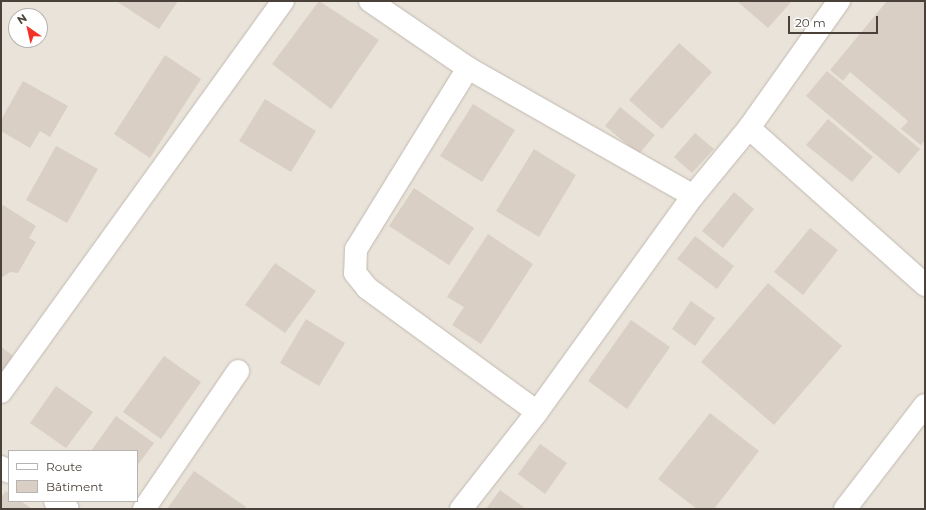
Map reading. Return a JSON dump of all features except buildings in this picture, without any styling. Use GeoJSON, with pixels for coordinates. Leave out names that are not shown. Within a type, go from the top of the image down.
{"type":"FeatureCollection","features":[{"type":"Feature","properties":{"kind":"street"},"geometry":{"type":"LineString","coordinates":[[1,392],[283,1]]}},
{"type":"Feature","properties":{"kind":"street"},"geometry":{"type":"LineString","coordinates":[[370,1],[468,68],[694,196]]}},
{"type":"Feature","properties":{"kind":"street"},"geometry":{"type":"LineString","coordinates":[[461,509],[537,412],[694,196],[749,128],[839,1]]}},
{"type":"Feature","properties":{"kind":"street"},"geometry":{"type":"LineString","coordinates":[[468,68],[356,249],[355,273],[366,288],[537,412]]}},
{"type":"Feature","properties":{"kind":"street"},"geometry":{"type":"LineString","coordinates":[[749,128],[925,284]]}},
{"type":"Feature","properties":{"kind":"street"},"geometry":{"type":"LineString","coordinates":[[144,509],[238,371]]}},
{"type":"Feature","properties":{"kind":"street"},"geometry":{"type":"LineString","coordinates":[[845,509],[925,405]]}},
{"type":"Feature","properties":{"kind":"street"},"geometry":{"type":"LineString","coordinates":[[57,502],[68,509]]}},
{"type":"Feature","properties":{"kind":"shaded area"},"geometry":{"type":"Polygon","coordinates":[[[1,1],[925,1],[925,509],[1,509],[1,1]]]}}]}
